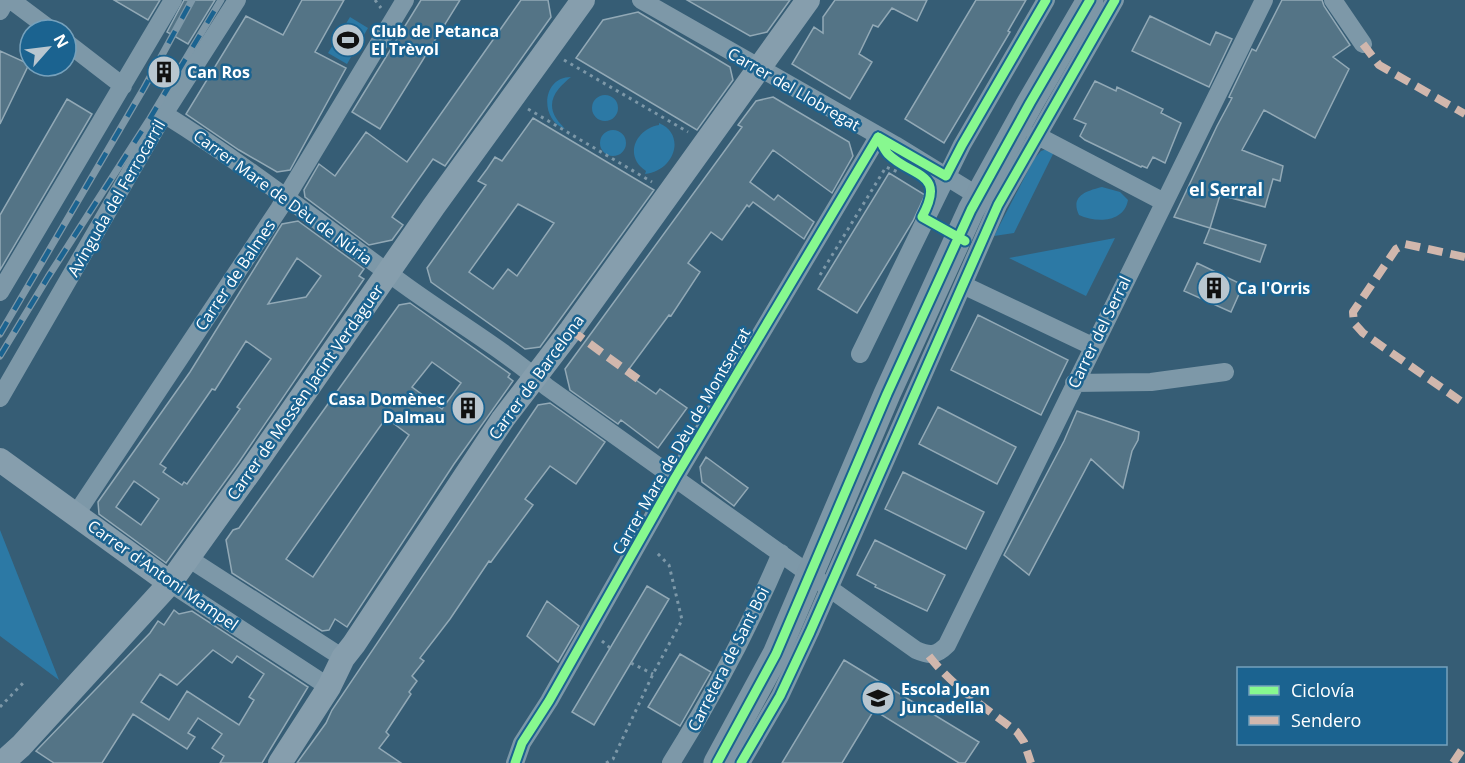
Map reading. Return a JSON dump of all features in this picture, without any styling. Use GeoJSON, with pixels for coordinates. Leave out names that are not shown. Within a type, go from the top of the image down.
{"type":"FeatureCollection","features":[{"type":"Feature","properties":{"kind":"main road"},"geometry":{"type":"LineString","coordinates":[[704,763],[805,570],[887,394],[938,278],[963,187],[1074,0]]}},
{"type":"Feature","properties":{"kind":"main road"},"geometry":{"type":"LineString","coordinates":[[963,187],[1090,0]]}},
{"type":"Feature","properties":{"kind":"main road"},"geometry":{"type":"LineString","coordinates":[[717,763],[771,664],[805,570]]}},
{"type":"Feature","properties":{"kind":"street"},"geometry":{"type":"LineString","coordinates":[[0,11],[6,0]]}},
{"type":"Feature","properties":{"kind":"street"},"geometry":{"type":"LineString","coordinates":[[11,0],[35,18]]}},
{"type":"Feature","properties":{"kind":"street"},"geometry":{"type":"LineString","coordinates":[[0,292],[173,0]]}},
{"type":"Feature","properties":{"kind":"street","name":"Avinguda del Ferrocarril"},"geometry":{"type":"LineString","coordinates":[[0,398],[164,114],[237,0]]}},
{"type":"Feature","properties":{"kind":"street","name":"Carrer de Balmes"},"geometry":{"type":"LineString","coordinates":[[76,514],[279,209],[405,0]]}},
{"type":"Feature","properties":{"kind":"street","name":"Carrer de Mossèn Jacint Verdaguer"},"geometry":{"type":"LineString","coordinates":[[3,763],[170,583],[388,272],[583,0]]}},
{"type":"Feature","properties":{"kind":"street","name":"Carrer del Llobregat"},"geometry":{"type":"LineString","coordinates":[[641,0],[963,187]]}},
{"type":"Feature","properties":{"kind":"street","name":"Carrer de Barcelona"},"geometry":{"type":"LineString","coordinates":[[280,763],[329,687],[343,658],[503,419],[536,377],[808,0]]}},
{"type":"Feature","properties":{"kind":"street"},"geometry":{"type":"LineString","coordinates":[[860,354],[963,187],[962,145],[1046,0]]}},
{"type":"Feature","properties":{"kind":"street","name":"Carretera de Sant Boi"},"geometry":{"type":"LineString","coordinates":[[741,763],[780,696],[805,570],[963,285],[998,204],[1115,0]]}},
{"type":"Feature","properties":{"kind":"street","name":"Carrer del Serral"},"geometry":{"type":"LineString","coordinates":[[929,656],[939,653],[947,645],[1264,0]]}},
{"type":"Feature","properties":{"kind":"street"},"geometry":{"type":"LineString","coordinates":[[1333,0],[1363,44]]}},
{"type":"Feature","properties":{"kind":"street"},"geometry":{"type":"LineString","coordinates":[[78,51],[123,86]]}},
{"type":"Feature","properties":{"kind":"street","name":"Carrer Mare de Dèu de Núria"},"geometry":{"type":"LineString","coordinates":[[164,114],[285,196],[675,478],[916,650],[929,656]]}},
{"type":"Feature","properties":{"kind":"street"},"geometry":{"type":"LineString","coordinates":[[1036,135],[1164,201]]}},
{"type":"Feature","properties":{"kind":"street","name":"Carrer Mare de Dèu de Montserrat"},"geometry":{"type":"LineString","coordinates":[[515,763],[522,743],[641,542],[675,478],[878,137]]}},
{"type":"Feature","properties":{"kind":"street"},"geometry":{"type":"LineString","coordinates":[[963,285],[1092,346]]}},
{"type":"Feature","properties":{"kind":"street"},"geometry":{"type":"LineString","coordinates":[[1074,383],[1151,382],[1225,372]]}},
{"type":"Feature","properties":{"kind":"street","name":"Carrer d'Antoni Mampel"},"geometry":{"type":"LineString","coordinates":[[0,460],[170,583],[329,687]]}},
{"type":"Feature","properties":{"kind":"street","name":"Carrer d'Antoni Mampel"},"geometry":{"type":"LineString","coordinates":[[188,558],[343,658]]}},
{"type":"Feature","properties":{"kind":"street","name":"Carretera de Sant Boi"},"geometry":{"type":"LineString","coordinates":[[671,763],[706,708],[766,586],[805,570]]}},
{"type":"Feature","properties":{"kind":"path"},"geometry":{"type":"LineString","coordinates":[[548,50],[705,142]]}},
{"type":"Feature","properties":{"kind":"path"},"geometry":{"type":"LineString","coordinates":[[512,99],[669,193]]}},
{"type":"Feature","properties":{"kind":"path"},"geometry":{"type":"LineString","coordinates":[[820,275],[886,167],[898,172],[908,166],[887,153],[878,137]]}},
{"type":"Feature","properties":{"kind":"path"},"geometry":{"type":"LineString","coordinates":[[606,763],[613,759],[653,674],[682,620],[669,565],[654,551]]}},
{"type":"Feature","properties":{"kind":"path"},"geometry":{"type":"LineString","coordinates":[[631,663],[653,674]]}},
{"type":"Feature","properties":{"kind":"path"},"geometry":{"type":"LineString","coordinates":[[0,707],[23,683]]}},
{"type":"Feature","properties":{"kind":"shaded area","name":"Club de Petanca El Trèvol"},"geometry":{"type":"Polygon","coordinates":[[[350,17],[368,28],[347,64],[328,53],[350,17]]]}},
{"type":"Feature","properties":{"kind":"shaded area"},"geometry":{"type":"Polygon","coordinates":[[[571,77],[558,90],[552,105],[556,118],[565,129],[551,117],[547,99],[554,84],[561,79],[571,77]]]}},
{"type":"Feature","properties":{"kind":"shaded area"},"geometry":{"type":"Polygon","coordinates":[[[605,95],[614,99],[618,108],[614,117],[605,121],[596,117],[592,108],[596,99],[605,95]]]}},
{"type":"Feature","properties":{"kind":"shaded area"},"geometry":{"type":"Polygon","coordinates":[[[659,123],[673,136],[675,144],[673,152],[670,160],[663,166],[645,174],[646,171],[635,158],[635,144],[644,132],[659,123]]]}},
{"type":"Feature","properties":{"kind":"shaded area"},"geometry":{"type":"Polygon","coordinates":[[[613,130],[622,134],[626,143],[622,152],[613,156],[604,152],[600,143],[604,134],[613,130]]]}},
{"type":"Feature","properties":{"kind":"shaded area"},"geometry":{"type":"Polygon","coordinates":[[[1047,149],[1054,152],[1014,233],[994,236],[1034,159],[1041,151],[1047,149]]]}},
{"type":"Feature","properties":{"kind":"shaded area"},"geometry":{"type":"Polygon","coordinates":[[[1102,187],[1120,192],[1128,200],[1121,213],[1101,220],[1079,215],[1077,203],[1081,195],[1102,187]]]}},
{"type":"Feature","properties":{"kind":"shaded area"},"geometry":{"type":"Polygon","coordinates":[[[1115,238],[1086,296],[1009,258],[1115,238]]]}},
{"type":"Feature","properties":{"kind":"shaded area"},"geometry":{"type":"Polygon","coordinates":[[[0,530],[59,680],[0,636],[0,530]]]}},
{"type":"Feature","properties":{"kind":"building"},"geometry":{"type":"Polygon","coordinates":[[[114,0],[160,0],[148,20],[114,0]]]}},
{"type":"Feature","properties":{"kind":"building"},"geometry":{"type":"Polygon","coordinates":[[[184,0],[215,0],[188,44],[167,32],[184,0]]]}},
{"type":"Feature","properties":{"kind":"building"},"geometry":{"type":"Polygon","coordinates":[[[302,0],[344,0],[315,52],[346,68],[290,170],[277,172],[239,150],[186,114],[246,16],[283,35],[302,0]]]}},
{"type":"Feature","properties":{"kind":"building"},"geometry":{"type":"Polygon","coordinates":[[[421,0],[460,0],[380,129],[352,112],[421,0]]]}},
{"type":"Feature","properties":{"kind":"building"},"geometry":{"type":"Polygon","coordinates":[[[521,0],[548,0],[551,17],[445,166],[433,159],[392,217],[403,225],[392,240],[369,245],[305,197],[304,190],[319,164],[335,176],[366,132],[407,162],[521,0]]]}},
{"type":"Feature","properties":{"kind":"building"},"geometry":{"type":"Polygon","coordinates":[[[687,0],[790,0],[767,32],[750,36],[687,0]]]}},
{"type":"Feature","properties":{"kind":"building"},"geometry":{"type":"Polygon","coordinates":[[[835,0],[927,0],[917,21],[892,8],[878,27],[873,25],[859,54],[872,62],[850,99],[792,64],[814,27],[823,33],[823,17],[835,0]]]}},
{"type":"Feature","properties":{"kind":"building"},"geometry":{"type":"Polygon","coordinates":[[[976,0],[1026,0],[1008,31],[1010,32],[944,143],[905,119],[976,0]]]}},
{"type":"Feature","properties":{"kind":"building"},"geometry":{"type":"Polygon","coordinates":[[[1282,0],[1322,0],[1350,45],[1333,57],[1349,69],[1315,138],[1264,110],[1242,150],[1283,166],[1280,181],[1273,179],[1265,207],[1220,195],[1210,228],[1174,217],[1232,98],[1229,97],[1252,49],[1256,51],[1282,0]]]}},
{"type":"Feature","properties":{"kind":"building"},"geometry":{"type":"Polygon","coordinates":[[[638,12],[730,67],[733,80],[697,130],[576,58],[603,20],[638,12]]]}},
{"type":"Feature","properties":{"kind":"building"},"geometry":{"type":"Polygon","coordinates":[[[1150,16],[1210,45],[1216,32],[1232,39],[1209,87],[1132,51],[1150,16]]]}},
{"type":"Feature","properties":{"kind":"building"},"geometry":{"type":"Polygon","coordinates":[[[0,51],[18,59],[18,78],[22,78],[0,124],[0,51]]]}},
{"type":"Feature","properties":{"kind":"building"},"geometry":{"type":"Polygon","coordinates":[[[1095,81],[1116,91],[1117,87],[1163,109],[1161,113],[1181,123],[1165,163],[1153,157],[1147,168],[1141,167],[1080,136],[1086,124],[1074,119],[1095,81]]]}},
{"type":"Feature","properties":{"kind":"building"},"geometry":{"type":"Polygon","coordinates":[[[773,97],[849,142],[853,156],[832,193],[773,150],[750,182],[774,200],[778,195],[814,222],[804,239],[753,202],[749,207],[747,205],[722,240],[711,232],[688,263],[700,272],[671,316],[669,315],[626,373],[656,394],[660,389],[687,408],[658,448],[621,420],[618,424],[570,390],[565,369],[742,127],[738,125],[756,101],[773,97]]]}},
{"type":"Feature","properties":{"kind":"building"},"geometry":{"type":"Polygon","coordinates":[[[67,99],[92,114],[0,270],[0,215],[67,99]]]}},
{"type":"Feature","properties":{"kind":"building"},"geometry":{"type":"Polygon","coordinates":[[[533,118],[654,190],[540,347],[525,349],[431,282],[427,268],[486,185],[478,181],[495,157],[502,161],[533,118]],[[518,204],[469,272],[493,289],[508,269],[517,276],[554,223],[518,204]]]}},
{"type":"Feature","properties":{"kind":"building"},"geometry":{"type":"Polygon","coordinates":[[[889,173],[925,195],[913,221],[857,313],[818,289],[889,173]]]}},
{"type":"Feature","properties":{"kind":"building"},"geometry":{"type":"Polygon","coordinates":[[[298,221],[364,269],[359,276],[364,279],[239,462],[166,563],[99,514],[98,502],[190,372],[282,224],[298,221]],[[297,258],[268,304],[306,297],[321,276],[297,258]],[[246,341],[215,390],[212,389],[160,464],[166,468],[163,472],[182,485],[184,482],[187,484],[240,409],[237,407],[271,359],[246,341]],[[134,481],[116,507],[141,525],[159,499],[134,481]]]}},
{"type":"Feature","properties":{"kind":"building"},"geometry":{"type":"Polygon","coordinates":[[[1210,228],[1266,245],[1260,262],[1204,243],[1210,228]]]}},
{"type":"Feature","properties":{"kind":"building","name":"Ca l'Orris"},"geometry":{"type":"Polygon","coordinates":[[[1197,263],[1243,285],[1231,312],[1184,291],[1197,263]]]}},
{"type":"Feature","properties":{"kind":"building"},"geometry":{"type":"Polygon","coordinates":[[[410,303],[510,374],[508,377],[513,381],[454,464],[347,627],[335,619],[329,630],[322,631],[232,573],[226,540],[233,530],[239,528],[399,305],[410,303]],[[432,362],[412,387],[442,409],[461,383],[432,362]],[[386,418],[286,559],[313,577],[409,435],[386,418]]]}},
{"type":"Feature","properties":{"kind":"building"},"geometry":{"type":"Polygon","coordinates":[[[978,315],[1068,360],[1041,415],[951,370],[978,315]]]}},
{"type":"Feature","properties":{"kind":"building"},"geometry":{"type":"Polygon","coordinates":[[[550,403],[605,442],[576,484],[550,466],[525,499],[533,505],[491,562],[489,561],[450,619],[420,658],[424,661],[412,676],[417,681],[386,732],[389,735],[379,748],[401,763],[297,763],[538,405],[550,403]]]}},
{"type":"Feature","properties":{"kind":"building"},"geometry":{"type":"Polygon","coordinates":[[[938,407],[1016,447],[997,484],[919,444],[938,407]]]}},
{"type":"Feature","properties":{"kind":"building"},"geometry":{"type":"Polygon","coordinates":[[[1077,411],[1139,432],[1138,440],[1132,451],[1123,488],[1091,459],[1029,575],[1004,555],[1064,441],[1077,411]]]}},
{"type":"Feature","properties":{"kind":"building"},"geometry":{"type":"Polygon","coordinates":[[[706,457],[748,488],[734,506],[702,482],[700,467],[706,457]]]}},
{"type":"Feature","properties":{"kind":"building"},"geometry":{"type":"Polygon","coordinates":[[[903,472],[984,512],[966,549],[885,509],[903,472]]]}},
{"type":"Feature","properties":{"kind":"building"},"geometry":{"type":"Polygon","coordinates":[[[875,540],[945,575],[927,611],[875,587],[876,585],[857,575],[875,540]]]}},
{"type":"Feature","properties":{"kind":"building"},"geometry":{"type":"Polygon","coordinates":[[[647,586],[669,599],[594,725],[572,712],[647,586]]]}},
{"type":"Feature","properties":{"kind":"building"},"geometry":{"type":"Polygon","coordinates":[[[547,601],[579,626],[558,662],[527,636],[547,601]]]}},
{"type":"Feature","properties":{"kind":"building"},"geometry":{"type":"Polygon","coordinates":[[[174,610],[179,614],[192,611],[308,687],[262,763],[220,763],[224,756],[212,748],[222,734],[198,718],[188,733],[195,737],[187,749],[133,714],[102,763],[54,763],[36,751],[150,633],[158,621],[164,625],[174,610]],[[213,650],[177,685],[160,674],[141,702],[169,720],[187,691],[239,725],[254,700],[249,697],[264,674],[237,656],[232,663],[213,650]]]}},
{"type":"Feature","properties":{"kind":"building"},"geometry":{"type":"Polygon","coordinates":[[[680,654],[711,672],[680,726],[648,707],[680,654]]]}},
{"type":"Feature","properties":{"kind":"building"},"geometry":{"type":"Polygon","coordinates":[[[844,660],[979,742],[965,763],[959,763],[874,710],[842,763],[782,763],[844,660]]]}},
{"type":"Feature","properties":{"kind":"railway"},"geometry":{"type":"LineString","coordinates":[[0,334],[144,88],[192,0]]}},
{"type":"Feature","properties":{"kind":"railway"},"geometry":{"type":"LineString","coordinates":[[0,356],[149,120],[221,0]]}},
{"type":"Feature","properties":{"kind":"marked path"},"geometry":{"type":"LineString","coordinates":[[1363,44],[1379,65],[1465,114]]}},
{"type":"Feature","properties":{"kind":"marked path"},"geometry":{"type":"LineString","coordinates":[[1465,257],[1405,244],[1396,249],[1353,312],[1354,323],[1363,333],[1465,404]]}},
{"type":"Feature","properties":{"kind":"marked path"},"geometry":{"type":"LineString","coordinates":[[571,330],[638,379]]}},
{"type":"Feature","properties":{"kind":"marked path"},"geometry":{"type":"LineString","coordinates":[[929,656],[959,687],[1017,732],[1024,742],[1031,763]]}},
{"type":"Feature","properties":{"kind":"marked path"},"geometry":{"type":"LineString","coordinates":[[1453,763],[1465,745]]}},
{"type":"Feature","properties":{"kind":"cycle path"},"geometry":{"type":"LineString","coordinates":[[878,137],[946,176],[1046,0]]}},
{"type":"Feature","properties":{"kind":"cycle path"},"geometry":{"type":"LineString","coordinates":[[717,763],[776,654],[887,394],[971,210],[1090,0]]}},
{"type":"Feature","properties":{"kind":"cycle path"},"geometry":{"type":"LineString","coordinates":[[741,763],[780,696],[810,632],[998,205],[1115,0]]}},
{"type":"Feature","properties":{"kind":"cycle path"},"geometry":{"type":"LineString","coordinates":[[878,137],[888,154],[929,183],[931,191],[929,202],[922,217],[965,241]]}},
{"type":"Feature","properties":{"kind":"cycle path"},"geometry":{"type":"LineString","coordinates":[[515,763],[522,743],[549,701],[675,478],[878,137]]}},
{"type":"Feature","properties":{"kind":"place","name":"Club de Petanca El Trèvol"},"geometry":{"type":"Point","coordinates":[348,40]}},
{"type":"Feature","properties":{"kind":"place","name":"Can Ros"},"geometry":{"type":"Point","coordinates":[164,72]}},
{"type":"Feature","properties":{"kind":"place","name":"Ca l'Orris"},"geometry":{"type":"Point","coordinates":[1214,288]}},
{"type":"Feature","properties":{"kind":"place","name":"Casa Domènec Dalmau"},"geometry":{"type":"Point","coordinates":[468,408]}},
{"type":"Feature","properties":{"kind":"place","name":"Escola Joan Juncadella"},"geometry":{"type":"Point","coordinates":[878,698]}},
{"type":"Feature","properties":{"kind":"district","name":"el Serral"},"geometry":{"type":"Point","coordinates":[1226,189]}}]}
